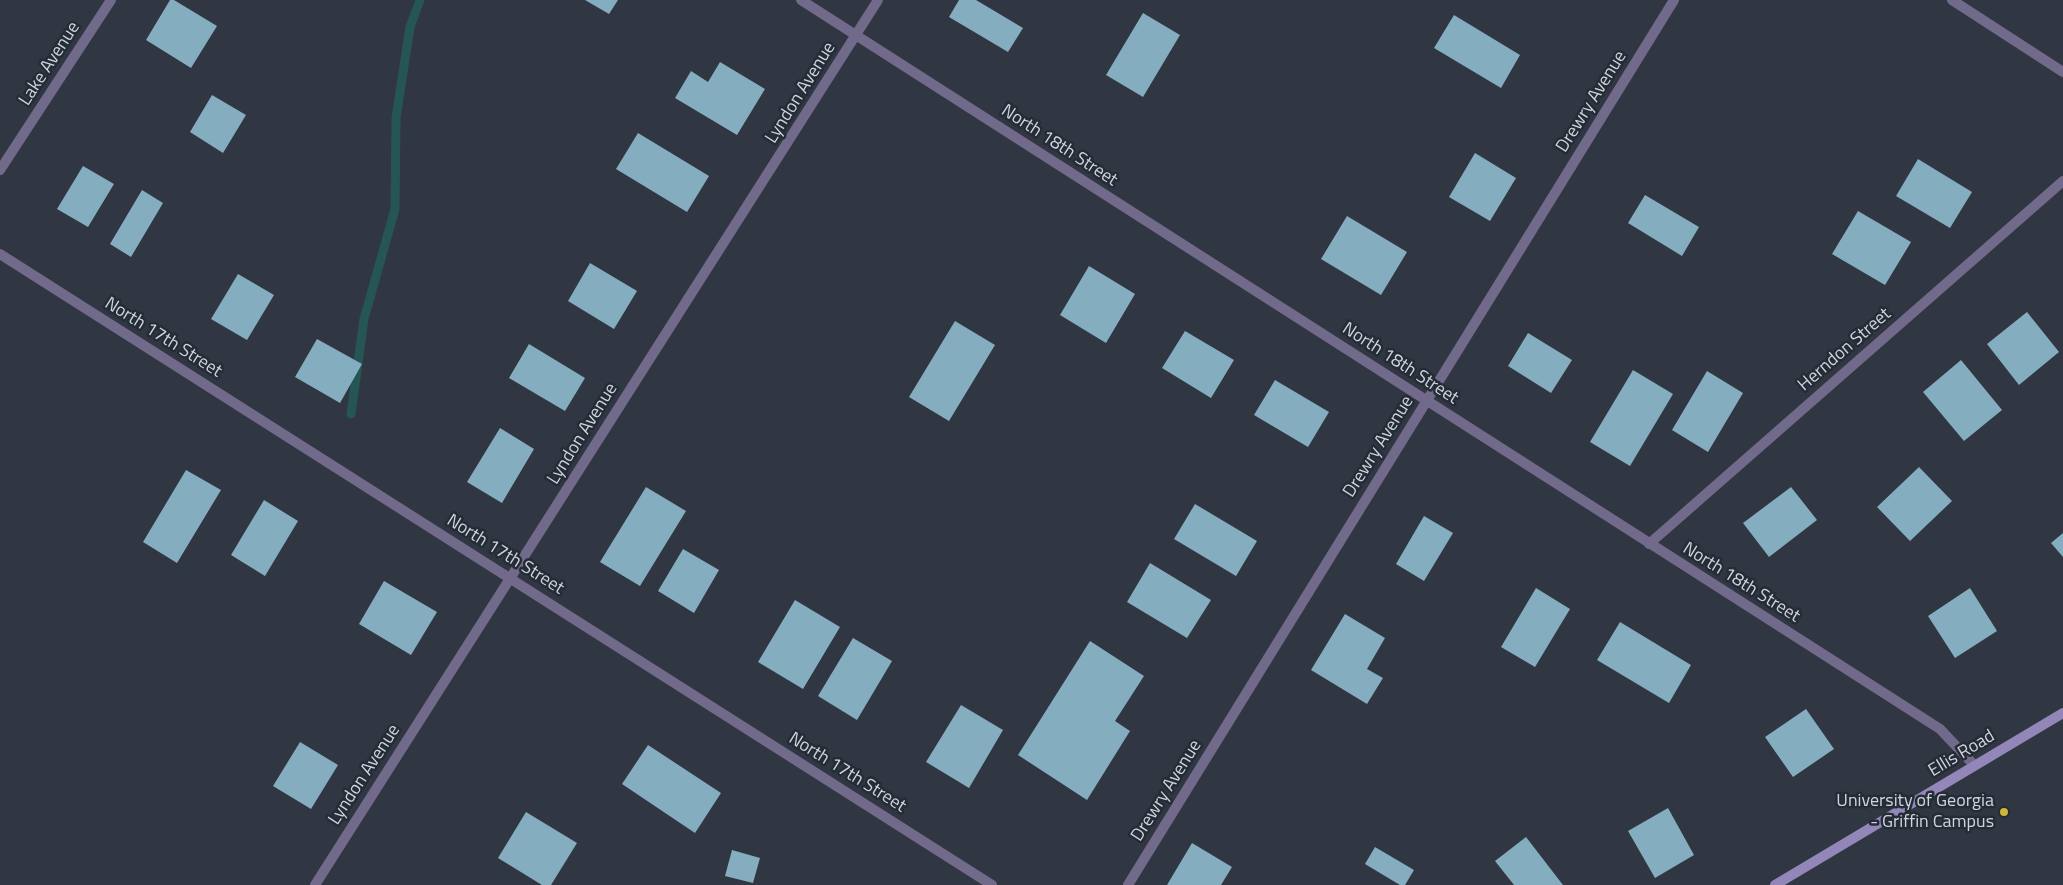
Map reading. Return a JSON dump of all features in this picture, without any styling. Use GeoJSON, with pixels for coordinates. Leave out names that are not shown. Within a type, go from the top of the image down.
{"type":"FeatureCollection","features":[{"type":"Feature","properties":{"kind":"street","name":"Lake Avenue"},"geometry":{"type":"LineString","coordinates":[[0,170],[111,0]]}},
{"type":"Feature","properties":{"kind":"street","name":"North 18th Street"},"geometry":{"type":"LineString","coordinates":[[801,0],[1940,729],[1974,765]]}},
{"type":"Feature","properties":{"kind":"street","name":"Lyndon Avenue"},"geometry":{"type":"LineString","coordinates":[[314,885],[878,0]]}},
{"type":"Feature","properties":{"kind":"street","name":"Drewry Avenue"},"geometry":{"type":"LineString","coordinates":[[1128,885],[1674,0]]}},
{"type":"Feature","properties":{"kind":"street"},"geometry":{"type":"LineString","coordinates":[[1952,0],[2063,72]]}},
{"type":"Feature","properties":{"kind":"street","name":"Herndon Street"},"geometry":{"type":"LineString","coordinates":[[1649,544],[2063,181]]}},
{"type":"Feature","properties":{"kind":"street","name":"North 17th Street"},"geometry":{"type":"LineString","coordinates":[[0,254],[992,885]]}},
{"type":"Feature","properties":{"kind":"street","name":"Ellis Road"},"geometry":{"type":"LineString","coordinates":[[1775,885],[2063,713]]}},
{"type":"Feature","properties":{"kind":"building"},"geometry":{"type":"Polygon","coordinates":[[[170,0],[174,0],[217,26],[191,68],[146,40],[170,0]]]}},
{"type":"Feature","properties":{"kind":"building"},"geometry":{"type":"Polygon","coordinates":[[[585,0],[618,0],[609,14],[585,0]]]}},
{"type":"Feature","properties":{"kind":"building"},"geometry":{"type":"Polygon","coordinates":[[[959,0],[976,0],[1023,28],[1008,52],[949,17],[959,0]]]}},
{"type":"Feature","properties":{"kind":"building"},"geometry":{"type":"Polygon","coordinates":[[[1143,13],[1180,35],[1143,97],[1106,75],[1143,13]]]}},
{"type":"Feature","properties":{"kind":"building"},"geometry":{"type":"Polygon","coordinates":[[[1454,15],[1520,55],[1501,88],[1434,48],[1454,15]]]}},
{"type":"Feature","properties":{"kind":"building"},"geometry":{"type":"Polygon","coordinates":[[[720,62],[765,89],[737,135],[675,98],[691,71],[708,82],[720,62]]]}},
{"type":"Feature","properties":{"kind":"building"},"geometry":{"type":"Polygon","coordinates":[[[212,95],[246,115],[223,153],[190,132],[212,95]]]}},
{"type":"Feature","properties":{"kind":"building"},"geometry":{"type":"Polygon","coordinates":[[[638,133],[709,176],[687,212],[616,169],[638,133]]]}},
{"type":"Feature","properties":{"kind":"building"},"geometry":{"type":"Polygon","coordinates":[[[1475,153],[1516,178],[1490,221],[1449,197],[1475,153]]]}},
{"type":"Feature","properties":{"kind":"building"},"geometry":{"type":"Polygon","coordinates":[[[1918,159],[1972,192],[1950,228],[1896,196],[1918,159]]]}},
{"type":"Feature","properties":{"kind":"building"},"geometry":{"type":"Polygon","coordinates":[[[83,166],[114,184],[88,227],[57,209],[83,166]]]}},
{"type":"Feature","properties":{"kind":"building"},"geometry":{"type":"Polygon","coordinates":[[[142,190],[163,203],[131,257],[110,244],[142,190]]]}},
{"type":"Feature","properties":{"kind":"building"},"geometry":{"type":"Polygon","coordinates":[[[1645,195],[1699,227],[1682,256],[1628,223],[1645,195]]]}},
{"type":"Feature","properties":{"kind":"building"},"geometry":{"type":"Polygon","coordinates":[[[1858,211],[1911,242],[1885,285],[1832,254],[1858,211]]]}},
{"type":"Feature","properties":{"kind":"building"},"geometry":{"type":"Polygon","coordinates":[[[1347,216],[1407,252],[1381,295],[1321,259],[1347,216]]]}},
{"type":"Feature","properties":{"kind":"building"},"geometry":{"type":"Polygon","coordinates":[[[590,263],[637,291],[614,329],[568,301],[590,263]]]}},
{"type":"Feature","properties":{"kind":"building"},"geometry":{"type":"Polygon","coordinates":[[[1089,266],[1135,294],[1106,343],[1060,315],[1089,266]]]}},
{"type":"Feature","properties":{"kind":"building"},"geometry":{"type":"Polygon","coordinates":[[[238,274],[274,295],[247,340],[211,319],[238,274]]]}},
{"type":"Feature","properties":{"kind":"building"},"geometry":{"type":"Polygon","coordinates":[[[2027,312],[2059,352],[2019,385],[1987,344],[2027,312]]]}},
{"type":"Feature","properties":{"kind":"building"},"geometry":{"type":"Polygon","coordinates":[[[955,321],[995,345],[949,421],[909,397],[955,321]]]}},
{"type":"Feature","properties":{"kind":"building"},"geometry":{"type":"Polygon","coordinates":[[[1185,331],[1234,360],[1211,398],[1162,368],[1185,331]]]}},
{"type":"Feature","properties":{"kind":"building"},"geometry":{"type":"Polygon","coordinates":[[[1528,333],[1572,360],[1551,393],[1508,366],[1528,333]]]}},
{"type":"Feature","properties":{"kind":"building"},"geometry":{"type":"Polygon","coordinates":[[[317,339],[362,364],[340,403],[295,377],[317,339]]]}},
{"type":"Feature","properties":{"kind":"building"},"geometry":{"type":"Polygon","coordinates":[[[529,344],[585,378],[565,411],[509,378],[529,344]]]}},
{"type":"Feature","properties":{"kind":"building"},"geometry":{"type":"Polygon","coordinates":[[[1961,360],[2002,410],[1964,441],[1923,392],[1961,360]]]}},
{"type":"Feature","properties":{"kind":"building"},"geometry":{"type":"Polygon","coordinates":[[[1633,370],[1673,394],[1630,466],[1590,442],[1633,370]]]}},
{"type":"Feature","properties":{"kind":"building"},"geometry":{"type":"Polygon","coordinates":[[[1707,371],[1743,393],[1708,452],[1672,430],[1707,371]]]}},
{"type":"Feature","properties":{"kind":"building"},"geometry":{"type":"Polygon","coordinates":[[[1275,380],[1329,412],[1308,447],[1254,415],[1275,380]]]}},
{"type":"Feature","properties":{"kind":"building"},"geometry":{"type":"Polygon","coordinates":[[[500,428],[534,449],[502,503],[467,482],[500,428]]]}},
{"type":"Feature","properties":{"kind":"building"},"geometry":{"type":"Polygon","coordinates":[[[1919,467],[1952,501],[1910,541],[1877,507],[1919,467]]]}},
{"type":"Feature","properties":{"kind":"building"},"geometry":{"type":"Polygon","coordinates":[[[186,470],[221,490],[177,563],[143,542],[186,470]]]}},
{"type":"Feature","properties":{"kind":"building"},"geometry":{"type":"Polygon","coordinates":[[[646,487],[686,511],[640,586],[600,562],[646,487]]]}},
{"type":"Feature","properties":{"kind":"building"},"geometry":{"type":"Polygon","coordinates":[[[1791,487],[1817,520],[1769,557],[1743,523],[1791,487]]]}},
{"type":"Feature","properties":{"kind":"building"},"geometry":{"type":"Polygon","coordinates":[[[264,500],[298,521],[265,576],[231,555],[264,500]]]}},
{"type":"Feature","properties":{"kind":"building"},"geometry":{"type":"Polygon","coordinates":[[[1195,504],[1257,541],[1236,576],[1174,539],[1195,504]]]}},
{"type":"Feature","properties":{"kind":"building"},"geometry":{"type":"Polygon","coordinates":[[[1424,516],[1453,533],[1424,581],[1396,564],[1424,516]]]}},
{"type":"Feature","properties":{"kind":"building"},"geometry":{"type":"Polygon","coordinates":[[[2063,533],[2063,557],[2051,543],[2063,533]]]}},
{"type":"Feature","properties":{"kind":"building"},"geometry":{"type":"Polygon","coordinates":[[[683,549],[719,570],[694,613],[658,591],[683,549]]]}},
{"type":"Feature","properties":{"kind":"building"},"geometry":{"type":"Polygon","coordinates":[[[1150,563],[1211,600],[1187,638],[1127,602],[1150,563]]]}},
{"type":"Feature","properties":{"kind":"building"},"geometry":{"type":"Polygon","coordinates":[[[384,581],[437,612],[411,655],[359,624],[384,581]]]}},
{"type":"Feature","properties":{"kind":"building"},"geometry":{"type":"Polygon","coordinates":[[[1536,588],[1570,609],[1535,667],[1501,647],[1536,588]]]}},
{"type":"Feature","properties":{"kind":"building"},"geometry":{"type":"Polygon","coordinates":[[[1970,588],[1997,631],[1955,658],[1928,616],[1970,588]]]}},
{"type":"Feature","properties":{"kind":"building"},"geometry":{"type":"Polygon","coordinates":[[[795,600],[840,627],[803,689],[758,662],[795,600]]]}},
{"type":"Feature","properties":{"kind":"building"},"geometry":{"type":"Polygon","coordinates":[[[1345,614],[1385,638],[1367,669],[1383,678],[1367,704],[1311,670],[1345,614]]]}},
{"type":"Feature","properties":{"kind":"building"},"geometry":{"type":"Polygon","coordinates":[[[1620,622],[1691,665],[1669,703],[1597,660],[1620,622]]]}},
{"type":"Feature","properties":{"kind":"building"},"geometry":{"type":"Polygon","coordinates":[[[853,638],[892,661],[857,720],[818,696],[853,638]]]}},
{"type":"Feature","properties":{"kind":"building"},"geometry":{"type":"Polygon","coordinates":[[[1090,641],[1144,676],[1115,721],[1130,731],[1087,800],[1018,755],[1090,641]]]}},
{"type":"Feature","properties":{"kind":"building"},"geometry":{"type":"Polygon","coordinates":[[[961,705],[1003,730],[969,788],[926,762],[961,705]]]}},
{"type":"Feature","properties":{"kind":"building"},"geometry":{"type":"Polygon","coordinates":[[[1806,709],[1834,749],[1793,777],[1765,737],[1806,709]]]}},
{"type":"Feature","properties":{"kind":"building"},"geometry":{"type":"Polygon","coordinates":[[[300,742],[338,765],[311,809],[273,786],[300,742]]]}},
{"type":"Feature","properties":{"kind":"building"},"geometry":{"type":"Polygon","coordinates":[[[648,745],[721,793],[695,833],[622,784],[648,745]]]}},
{"type":"Feature","properties":{"kind":"building"},"geometry":{"type":"Polygon","coordinates":[[[1668,808],[1694,855],[1655,878],[1628,831],[1668,808]]]}},
{"type":"Feature","properties":{"kind":"building"},"geometry":{"type":"Polygon","coordinates":[[[526,812],[577,843],[551,885],[542,885],[498,858],[526,812]]]}},
{"type":"Feature","properties":{"kind":"building"},"geometry":{"type":"Polygon","coordinates":[[[1526,837],[1563,885],[1514,885],[1495,861],[1526,837]]]}},
{"type":"Feature","properties":{"kind":"building"},"geometry":{"type":"Polygon","coordinates":[[[1192,843],[1232,867],[1221,885],[1167,885],[1192,843]]]}},
{"type":"Feature","properties":{"kind":"building"},"geometry":{"type":"Polygon","coordinates":[[[1375,847],[1414,870],[1405,885],[1400,885],[1365,864],[1375,847]]]}},
{"type":"Feature","properties":{"kind":"building"},"geometry":{"type":"Polygon","coordinates":[[[732,850],[760,858],[753,883],[725,876],[732,850]]]}},
{"type":"Feature","properties":{"kind":"waterway"},"geometry":{"type":"LineString","coordinates":[[351,414],[364,319],[395,209],[396,118],[410,27],[420,0]]}},
{"type":"Feature","properties":{"kind":"place","name":"University of Georgia - Griffin Campus"},"geometry":{"type":"Point","coordinates":[2004,812]}}]}
